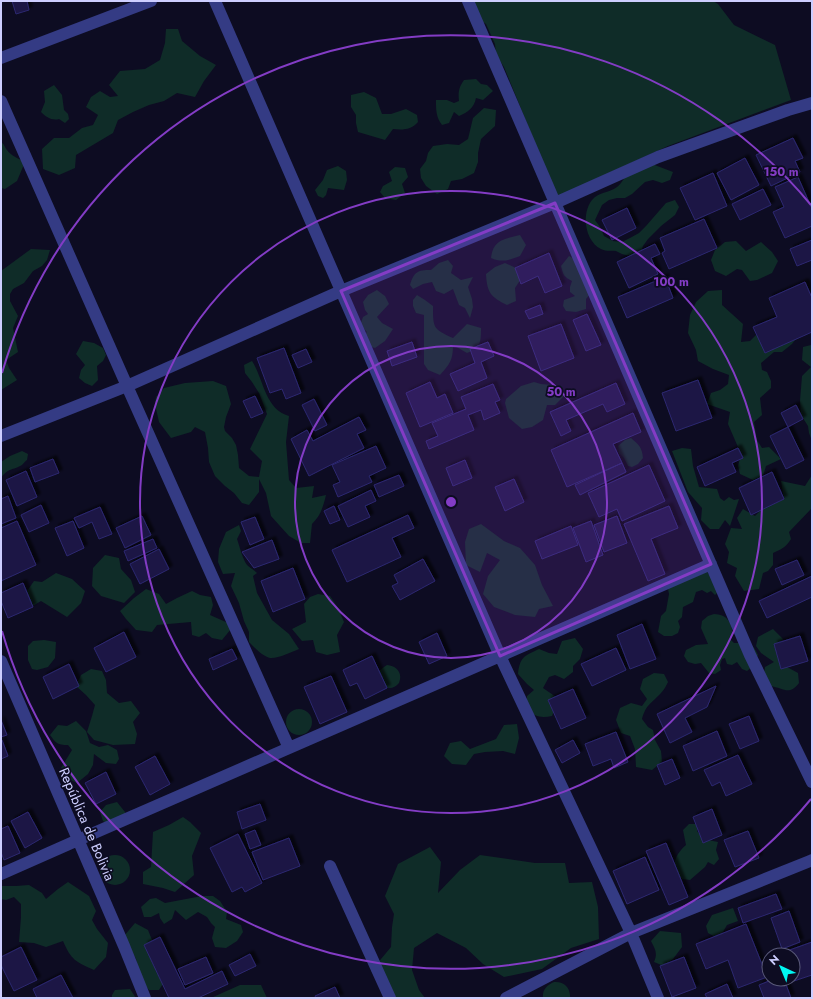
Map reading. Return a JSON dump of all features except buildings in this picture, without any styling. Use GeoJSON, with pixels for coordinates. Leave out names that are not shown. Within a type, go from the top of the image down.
{"type":"FeatureCollection","features":[{"type":"Feature","properties":{"kind":"street"},"geometry":{"type":"LineString","coordinates":[[1,58],[151,1]]}},
{"type":"Feature","properties":{"kind":"street"},"geometry":{"type":"LineString","coordinates":[[215,1],[500,656],[631,933],[658,998]]}},
{"type":"Feature","properties":{"kind":"street"},"geometry":{"type":"LineString","coordinates":[[468,1],[750,655],[812,782]]}},
{"type":"Feature","properties":{"kind":"street"},"geometry":{"type":"LineString","coordinates":[[1,101],[289,748]]}},
{"type":"Feature","properties":{"kind":"street"},"geometry":{"type":"LineString","coordinates":[[1,436],[127,386],[341,291],[555,203],[658,157],[788,110],[812,103]]}},
{"type":"Feature","properties":{"kind":"street"},"geometry":{"type":"LineString","coordinates":[[1,874],[711,564]]}},
{"type":"Feature","properties":{"kind":"street","name":"República de Bolivia"},"geometry":{"type":"LineString","coordinates":[[1,661],[145,998]]}},
{"type":"Feature","properties":{"kind":"street"},"geometry":{"type":"LineString","coordinates":[[506,998],[631,933],[811,862]]}},
{"type":"Feature","properties":{"kind":"street"},"geometry":{"type":"LineString","coordinates":[[330,866],[390,998]]}},
{"type":"Feature","properties":{"kind":"highlighted area"},"geometry":{"type":"Polygon","coordinates":[[[555,203],[711,564],[500,656],[341,291],[555,203]]]}},
{"type":"Feature","properties":{"kind":"green space"},"geometry":{"type":"Polygon","coordinates":[[[472,1],[713,1],[718,4],[734,25],[775,45],[791,100],[668,146],[557,197],[504,67],[496,55],[495,44],[486,24],[480,20],[472,1]]]}},
{"type":"Feature","properties":{"kind":"green space"},"geometry":{"type":"Polygon","coordinates":[[[166,29],[178,29],[182,41],[200,56],[216,65],[204,81],[195,97],[177,93],[164,101],[149,105],[133,112],[118,120],[113,133],[76,155],[75,168],[59,175],[43,169],[42,149],[54,138],[69,138],[82,128],[93,125],[98,115],[86,107],[91,97],[100,91],[110,97],[118,96],[109,85],[120,71],[145,69],[160,60],[165,43],[166,29]]]}},
{"type":"Feature","properties":{"kind":"green space"},"geometry":{"type":"Polygon","coordinates":[[[476,79],[481,84],[487,85],[493,91],[483,100],[476,98],[472,107],[465,113],[459,116],[454,112],[449,123],[442,125],[437,113],[436,100],[447,100],[454,103],[459,101],[459,90],[464,80],[476,79]]]}},
{"type":"Feature","properties":{"kind":"green space"},"geometry":{"type":"Polygon","coordinates":[[[54,85],[62,95],[64,110],[68,114],[69,119],[65,123],[59,119],[49,118],[41,112],[45,102],[44,91],[54,85]]]}},
{"type":"Feature","properties":{"kind":"green space"},"geometry":{"type":"Polygon","coordinates":[[[364,92],[376,98],[382,114],[391,114],[406,109],[417,115],[418,122],[413,127],[407,129],[393,129],[385,140],[358,132],[356,115],[351,107],[351,95],[364,92]]]}},
{"type":"Feature","properties":{"kind":"green space"},"geometry":{"type":"Polygon","coordinates":[[[484,108],[496,110],[495,126],[481,139],[478,162],[474,173],[462,179],[451,181],[448,189],[437,194],[426,186],[421,178],[420,169],[426,161],[428,153],[433,146],[447,144],[459,145],[468,139],[473,118],[484,108]]]}},
{"type":"Feature","properties":{"kind":"green space"},"geometry":{"type":"Polygon","coordinates":[[[1,142],[10,154],[25,162],[17,181],[5,189],[1,188],[1,142]]]}},
{"type":"Feature","properties":{"kind":"green space"},"geometry":{"type":"Polygon","coordinates":[[[652,164],[673,172],[670,180],[662,183],[653,180],[645,182],[632,194],[625,198],[609,200],[602,205],[595,220],[604,236],[613,241],[622,242],[639,233],[666,203],[675,200],[679,207],[675,215],[648,239],[643,246],[640,255],[626,255],[616,251],[601,249],[591,240],[586,227],[587,212],[592,200],[597,195],[617,187],[628,173],[652,164]]]}},
{"type":"Feature","properties":{"kind":"green space"},"geometry":{"type":"Polygon","coordinates":[[[338,166],[346,171],[347,180],[344,190],[328,188],[326,195],[323,198],[318,196],[315,190],[323,180],[327,170],[338,166]]]}},
{"type":"Feature","properties":{"kind":"green space"},"geometry":{"type":"Polygon","coordinates":[[[395,167],[405,168],[408,177],[402,184],[405,193],[396,200],[385,198],[380,192],[383,186],[392,181],[389,172],[395,167]]]}},
{"type":"Feature","properties":{"kind":"green space"},"geometry":{"type":"Polygon","coordinates":[[[520,235],[526,245],[520,256],[502,261],[491,258],[494,247],[497,243],[520,235]]]}},
{"type":"Feature","properties":{"kind":"green space"},"geometry":{"type":"Polygon","coordinates":[[[736,241],[746,251],[761,242],[772,252],[778,261],[772,273],[757,280],[750,281],[742,270],[737,269],[726,276],[715,271],[711,260],[715,250],[725,242],[736,241]]]}},
{"type":"Feature","properties":{"kind":"green space"},"geometry":{"type":"Polygon","coordinates":[[[31,249],[50,250],[47,260],[42,266],[33,271],[24,283],[13,289],[10,294],[10,301],[18,316],[13,328],[18,352],[6,360],[9,368],[17,380],[1,390],[1,271],[31,249]]]}},
{"type":"Feature","properties":{"kind":"green space"},"geometry":{"type":"Polygon","coordinates":[[[569,256],[578,261],[592,292],[586,299],[586,309],[576,312],[566,311],[563,306],[564,300],[575,296],[570,292],[572,281],[564,275],[561,266],[569,256]]]}},
{"type":"Feature","properties":{"kind":"green space"},"geometry":{"type":"Polygon","coordinates":[[[448,260],[453,266],[451,273],[461,280],[473,277],[468,287],[473,307],[470,318],[465,308],[459,305],[453,289],[444,294],[436,291],[432,282],[423,284],[413,289],[410,285],[413,277],[419,271],[431,270],[439,263],[448,260]]]}},
{"type":"Feature","properties":{"kind":"green space"},"geometry":{"type":"Polygon","coordinates":[[[505,263],[516,268],[521,279],[515,288],[516,301],[507,305],[491,294],[487,286],[486,274],[495,267],[505,263]]]}},
{"type":"Feature","properties":{"kind":"green space"},"geometry":{"type":"Polygon","coordinates":[[[377,290],[385,296],[389,304],[377,317],[382,323],[393,329],[385,341],[375,348],[365,345],[362,336],[367,332],[360,325],[363,317],[368,314],[365,310],[363,302],[368,295],[377,290]]]}},
{"type":"Feature","properties":{"kind":"green space"},"geometry":{"type":"Polygon","coordinates":[[[722,290],[722,305],[743,324],[741,342],[750,341],[757,334],[799,335],[792,344],[782,352],[774,352],[761,363],[762,370],[767,372],[771,381],[771,388],[760,398],[762,415],[754,422],[757,440],[762,448],[769,447],[781,459],[766,466],[763,476],[753,480],[740,474],[738,466],[741,454],[728,424],[730,412],[707,404],[711,393],[720,390],[728,384],[729,375],[698,361],[696,350],[688,333],[690,315],[696,302],[708,291],[722,290]]]}},
{"type":"Feature","properties":{"kind":"green space"},"geometry":{"type":"Polygon","coordinates":[[[417,295],[433,306],[434,323],[438,330],[446,335],[453,338],[467,324],[481,328],[481,337],[478,347],[467,353],[453,345],[450,362],[440,375],[428,370],[424,364],[424,315],[416,313],[413,306],[413,300],[417,295]]]}},
{"type":"Feature","properties":{"kind":"green space"},"geometry":{"type":"Polygon","coordinates":[[[83,341],[94,343],[103,348],[106,355],[103,361],[97,366],[98,380],[92,386],[79,378],[81,370],[85,365],[76,354],[83,341]]]}},
{"type":"Feature","properties":{"kind":"green space"},"geometry":{"type":"Polygon","coordinates":[[[811,345],[812,441],[808,426],[801,415],[800,401],[802,376],[811,367],[802,360],[803,347],[811,345]]]}},
{"type":"Feature","properties":{"kind":"green space"},"geometry":{"type":"Polygon","coordinates":[[[252,361],[270,401],[281,412],[289,416],[286,442],[289,480],[296,488],[314,486],[312,498],[326,495],[321,511],[312,524],[310,543],[301,543],[289,536],[271,516],[266,493],[259,479],[259,492],[249,505],[242,503],[234,493],[215,476],[209,462],[205,432],[195,427],[191,432],[171,438],[159,422],[155,404],[156,397],[164,388],[185,383],[213,381],[226,386],[231,404],[226,417],[224,427],[225,431],[236,445],[239,468],[249,476],[259,477],[262,461],[250,449],[267,414],[259,393],[245,373],[244,365],[252,361]]]}},
{"type":"Feature","properties":{"kind":"green space"},"geometry":{"type":"Polygon","coordinates":[[[534,382],[562,386],[564,396],[555,405],[547,405],[543,420],[532,427],[522,429],[509,418],[505,403],[506,399],[521,386],[534,382]]]}},
{"type":"Feature","properties":{"kind":"green space"},"geometry":{"type":"Polygon","coordinates":[[[631,438],[640,446],[643,458],[638,464],[632,467],[628,466],[624,458],[619,453],[618,446],[625,440],[631,438]]]}},
{"type":"Feature","properties":{"kind":"green space"},"geometry":{"type":"Polygon","coordinates":[[[682,448],[691,449],[693,466],[699,487],[717,489],[720,498],[724,501],[729,497],[734,500],[739,499],[730,526],[725,520],[719,529],[710,529],[701,520],[702,508],[688,492],[672,451],[682,448]]]}},
{"type":"Feature","properties":{"kind":"green space"},"geometry":{"type":"Polygon","coordinates":[[[22,451],[28,454],[27,460],[19,467],[6,472],[1,478],[1,462],[22,451]]]}},
{"type":"Feature","properties":{"kind":"green space"},"geometry":{"type":"Polygon","coordinates":[[[812,475],[811,509],[789,532],[791,539],[787,544],[773,553],[773,565],[768,571],[763,573],[759,589],[744,591],[735,576],[737,568],[727,563],[729,552],[725,544],[731,528],[742,529],[737,518],[743,509],[755,516],[762,509],[784,499],[781,481],[805,486],[812,475]]]}},
{"type":"Feature","properties":{"kind":"green space"},"geometry":{"type":"Polygon","coordinates":[[[481,524],[504,541],[520,548],[535,565],[542,585],[553,606],[539,609],[535,617],[515,615],[494,607],[483,594],[488,576],[500,560],[487,553],[480,572],[466,565],[465,542],[469,529],[481,524]]]}},
{"type":"Feature","properties":{"kind":"green space"},"geometry":{"type":"Polygon","coordinates":[[[239,525],[241,531],[237,539],[245,562],[257,573],[253,576],[257,593],[272,620],[289,634],[299,649],[270,658],[261,654],[249,642],[249,632],[239,603],[231,586],[235,573],[223,574],[218,562],[219,549],[226,532],[239,525]]]}},
{"type":"Feature","properties":{"kind":"green space"},"geometry":{"type":"Polygon","coordinates":[[[105,555],[119,558],[121,569],[131,580],[135,592],[124,603],[101,596],[92,586],[93,568],[105,555]]]}},
{"type":"Feature","properties":{"kind":"green space"},"geometry":{"type":"Polygon","coordinates":[[[703,566],[720,590],[715,595],[711,591],[707,593],[702,590],[696,592],[693,602],[683,607],[682,617],[678,621],[680,627],[678,633],[672,636],[664,636],[658,632],[661,616],[666,611],[669,594],[668,589],[672,584],[703,566]]]}},
{"type":"Feature","properties":{"kind":"green space"},"geometry":{"type":"Polygon","coordinates":[[[56,573],[72,579],[85,591],[81,603],[67,617],[41,601],[31,607],[25,594],[34,581],[42,582],[56,573]]]}},
{"type":"Feature","properties":{"kind":"green space"},"geometry":{"type":"Polygon","coordinates":[[[146,589],[159,594],[166,604],[192,591],[200,595],[211,597],[213,605],[210,615],[228,623],[231,629],[222,640],[212,638],[206,633],[199,637],[192,635],[191,622],[157,625],[152,632],[136,630],[120,611],[146,589]]]}},
{"type":"Feature","properties":{"kind":"green space"},"geometry":{"type":"Polygon","coordinates":[[[318,594],[330,596],[338,608],[344,622],[337,635],[340,652],[327,655],[316,652],[313,640],[302,641],[292,629],[306,622],[304,604],[310,597],[318,594]]]}},
{"type":"Feature","properties":{"kind":"green space"},"geometry":{"type":"Polygon","coordinates":[[[714,614],[727,619],[731,625],[733,633],[729,638],[734,643],[749,644],[756,650],[758,655],[752,667],[747,671],[742,669],[737,662],[732,665],[727,664],[725,658],[722,659],[720,665],[721,670],[715,674],[709,673],[701,663],[695,664],[688,662],[684,656],[686,650],[696,645],[708,644],[701,628],[702,621],[708,616],[714,614]]]}},
{"type":"Feature","properties":{"kind":"green space"},"geometry":{"type":"Polygon","coordinates":[[[773,629],[783,639],[777,651],[787,667],[798,673],[799,683],[789,690],[770,686],[764,674],[765,667],[774,662],[761,653],[756,646],[758,637],[773,629]]]}},
{"type":"Feature","properties":{"kind":"green space"},"geometry":{"type":"Polygon","coordinates":[[[575,638],[583,649],[580,659],[573,666],[573,672],[564,679],[555,675],[549,677],[543,688],[556,697],[556,706],[552,716],[541,717],[532,714],[526,709],[527,696],[534,690],[518,674],[522,660],[539,649],[557,654],[562,641],[575,638]]]}},
{"type":"Feature","properties":{"kind":"green space"},"geometry":{"type":"Polygon","coordinates":[[[44,640],[56,642],[55,658],[48,667],[37,670],[32,669],[28,660],[28,646],[33,641],[44,640]]]}},
{"type":"Feature","properties":{"kind":"green space"},"geometry":{"type":"Polygon","coordinates":[[[387,665],[396,668],[400,673],[399,683],[391,688],[382,686],[378,672],[387,665]]]}},
{"type":"Feature","properties":{"kind":"green space"},"geometry":{"type":"Polygon","coordinates":[[[91,669],[102,671],[106,680],[107,693],[119,703],[131,701],[140,713],[133,722],[137,734],[135,744],[113,745],[94,740],[87,732],[95,705],[76,686],[81,675],[91,669]]]}},
{"type":"Feature","properties":{"kind":"green space"},"geometry":{"type":"Polygon","coordinates":[[[654,673],[664,674],[668,682],[662,692],[647,707],[642,719],[648,727],[653,730],[655,740],[661,751],[662,762],[652,770],[636,767],[635,749],[630,736],[621,733],[616,720],[620,708],[631,703],[642,706],[647,699],[640,689],[643,679],[654,673]]]}},
{"type":"Feature","properties":{"kind":"green space"},"geometry":{"type":"Polygon","coordinates":[[[299,709],[308,713],[312,722],[308,731],[299,735],[290,731],[286,722],[290,713],[299,709]]]}},
{"type":"Feature","properties":{"kind":"green space"},"geometry":{"type":"Polygon","coordinates":[[[76,721],[86,731],[90,743],[99,747],[108,745],[117,750],[119,759],[116,764],[106,763],[94,754],[93,765],[88,774],[77,783],[64,777],[61,768],[72,750],[68,745],[61,745],[57,743],[50,735],[58,725],[67,726],[76,721]]]}},
{"type":"Feature","properties":{"kind":"green space"},"geometry":{"type":"Polygon","coordinates":[[[517,724],[519,738],[515,754],[503,751],[474,754],[466,765],[452,764],[444,756],[450,743],[461,741],[470,749],[496,739],[504,725],[517,724]]]}},
{"type":"Feature","properties":{"kind":"green space"},"geometry":{"type":"Polygon","coordinates":[[[117,802],[125,812],[127,821],[114,829],[103,821],[100,812],[106,805],[117,802]]]}},
{"type":"Feature","properties":{"kind":"green space"},"geometry":{"type":"Polygon","coordinates":[[[183,817],[201,833],[192,856],[194,875],[175,892],[143,884],[143,872],[151,867],[153,832],[183,817]]]}},
{"type":"Feature","properties":{"kind":"green space"},"geometry":{"type":"Polygon","coordinates":[[[689,824],[698,824],[697,831],[703,839],[718,842],[716,850],[719,859],[714,865],[708,862],[705,867],[690,880],[682,879],[675,867],[675,860],[678,854],[686,845],[683,830],[689,824]]]}},
{"type":"Feature","properties":{"kind":"green space"},"geometry":{"type":"Polygon","coordinates":[[[430,847],[441,862],[438,893],[460,870],[480,855],[535,863],[565,863],[569,883],[592,882],[598,907],[599,939],[571,948],[542,969],[504,977],[483,964],[466,948],[437,933],[414,948],[412,970],[419,990],[425,998],[388,998],[371,971],[391,947],[394,914],[385,896],[398,864],[430,847]]]}},
{"type":"Feature","properties":{"kind":"green space"},"geometry":{"type":"Polygon","coordinates":[[[115,855],[121,856],[129,864],[129,876],[121,884],[115,885],[109,884],[101,876],[100,870],[101,864],[109,856],[115,855]]]}},
{"type":"Feature","properties":{"kind":"green space"},"geometry":{"type":"Polygon","coordinates":[[[68,882],[89,896],[96,911],[92,920],[108,943],[106,957],[94,970],[75,960],[63,941],[46,947],[34,943],[19,942],[21,904],[14,897],[6,900],[1,899],[1,886],[29,885],[42,893],[46,899],[68,882]]]}},
{"type":"Feature","properties":{"kind":"green space"},"geometry":{"type":"Polygon","coordinates":[[[202,896],[213,896],[220,901],[227,912],[226,919],[241,925],[243,932],[237,941],[226,948],[215,947],[212,938],[215,927],[207,917],[198,912],[186,920],[175,910],[172,919],[164,924],[159,913],[151,917],[144,917],[141,907],[150,899],[156,898],[165,903],[202,896]]]}},
{"type":"Feature","properties":{"kind":"green space"},"geometry":{"type":"Polygon","coordinates":[[[733,908],[738,921],[727,925],[719,939],[708,933],[706,926],[712,915],[733,908]]]}},
{"type":"Feature","properties":{"kind":"green space"},"geometry":{"type":"Polygon","coordinates":[[[135,923],[148,930],[154,945],[164,982],[159,990],[149,990],[141,980],[136,959],[124,936],[135,923]]]}},
{"type":"Feature","properties":{"kind":"green space"},"geometry":{"type":"Polygon","coordinates":[[[660,931],[681,933],[682,947],[673,959],[664,966],[654,962],[656,954],[651,941],[660,931]]]}},
{"type":"Feature","properties":{"kind":"green space"},"geometry":{"type":"Polygon","coordinates":[[[554,982],[564,984],[568,988],[570,998],[543,998],[543,993],[546,988],[554,982]]]}},
{"type":"Feature","properties":{"kind":"green space"},"geometry":{"type":"Polygon","coordinates":[[[240,985],[261,985],[267,998],[211,998],[240,985]]]}},
{"type":"Feature","properties":{"kind":"green space"},"geometry":{"type":"Polygon","coordinates":[[[130,989],[136,998],[112,998],[115,990],[130,989]]]}}]}
